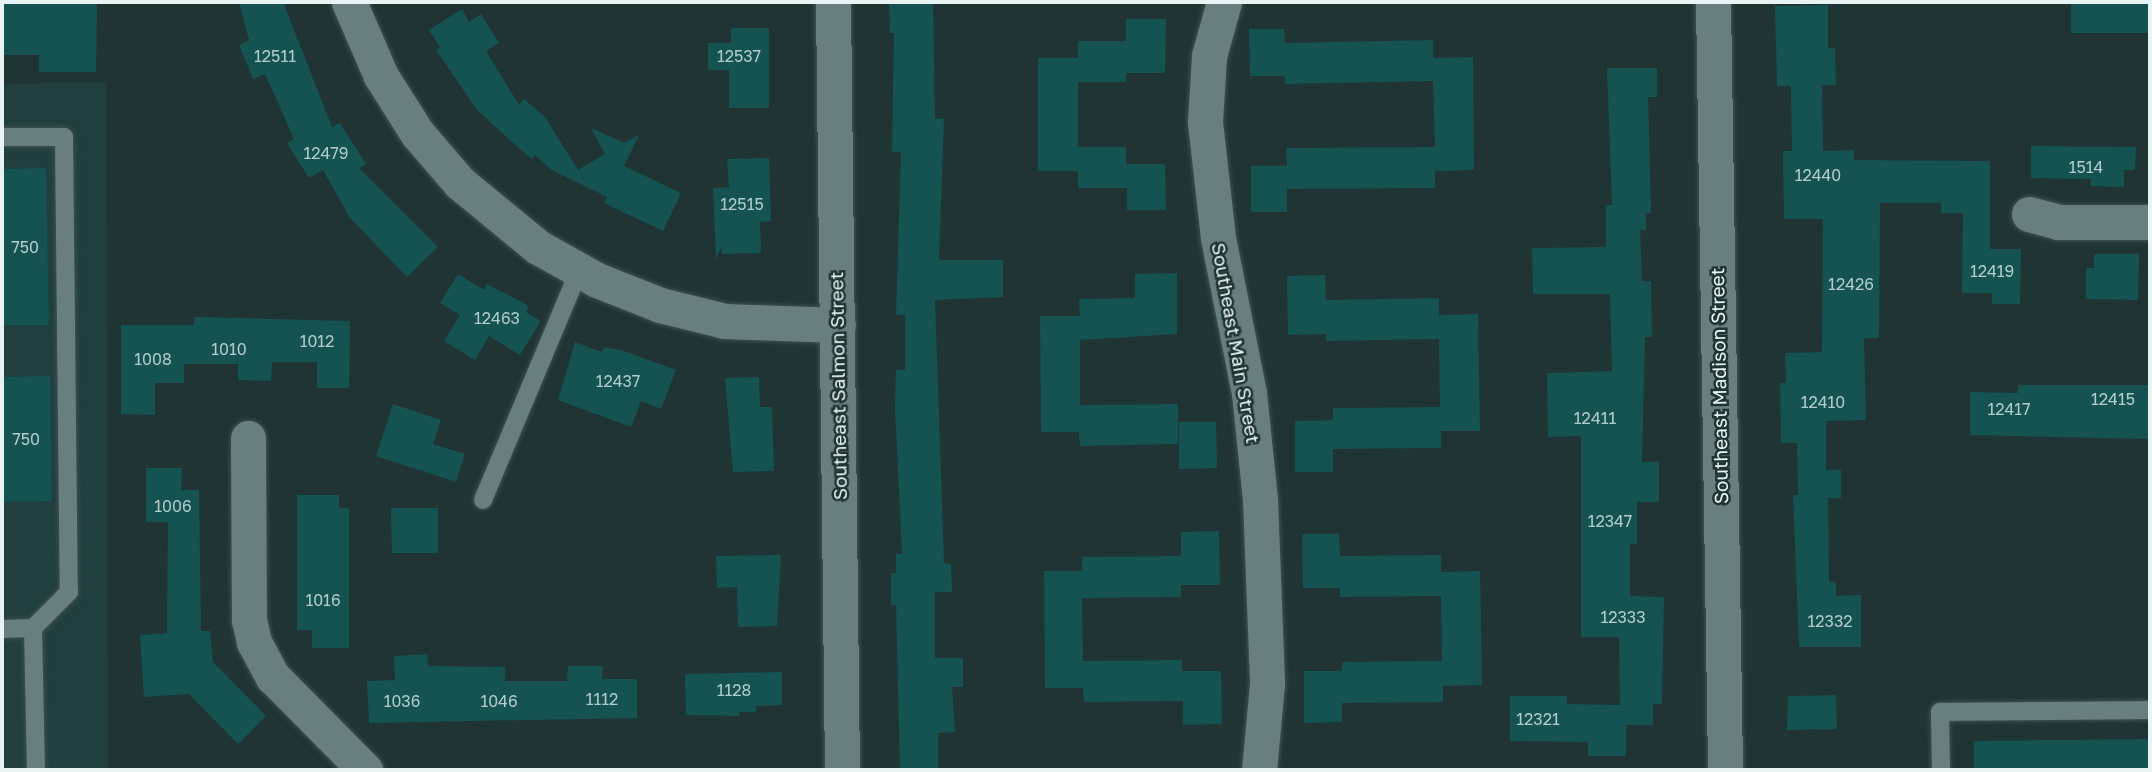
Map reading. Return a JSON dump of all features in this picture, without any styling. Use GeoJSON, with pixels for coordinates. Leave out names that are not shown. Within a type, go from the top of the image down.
{"type":"FeatureCollection","features":[{"type":"Feature","properties":{"kind":"street"},"geometry":{"type":"LineString","coordinates":[[349,2],[366,46],[398,105],[460,183],[538,247],[579,271],[660,305],[725,321],[838,325]]}},
{"type":"Feature","properties":{"kind":"street","name":"Southeast Salmon Street"},"geometry":{"type":"LineString","coordinates":[[833,2],[842,770]]}},
{"type":"Feature","properties":{"kind":"street","name":"Southeast Main Street"},"geometry":{"type":"LineString","coordinates":[[1224,2],[1209,56],[1205,122],[1218,238],[1249,393],[1260,499],[1266,684],[1259,770]]}},
{"type":"Feature","properties":{"kind":"street","name":"Southeast Madison Street"},"geometry":{"type":"LineString","coordinates":[[1713,2],[1725,770]]}},
{"type":"Feature","properties":{"kind":"street"},"geometry":{"type":"LineString","coordinates":[[2029,214],[2058,222],[2150,222]]}},
{"type":"Feature","properties":{"kind":"street"},"geometry":{"type":"LineString","coordinates":[[248,438],[248,620],[254,642],[273,677],[365,770]]}},
{"type":"Feature","properties":{"kind":"lane"},"geometry":{"type":"LineString","coordinates":[[2,136],[64,136],[69,592],[33,628],[2,629]]}},
{"type":"Feature","properties":{"kind":"lane"},"geometry":{"type":"LineString","coordinates":[[483,500],[579,271]]}},
{"type":"Feature","properties":{"kind":"lane"},"geometry":{"type":"LineString","coordinates":[[33,628],[36,770]]}},
{"type":"Feature","properties":{"kind":"lane"},"geometry":{"type":"LineString","coordinates":[[1941,770],[1940,712],[2150,710]]}},
{"type":"Feature","properties":{"kind":"shaded area"},"geometry":{"type":"Polygon","coordinates":[[[106,82],[108,770],[2,770],[2,84],[106,82]]]}},
{"type":"Feature","properties":{"kind":"building"},"geometry":{"type":"Polygon","coordinates":[[[2,2],[97,2],[96,72],[39,72],[39,55],[2,55],[2,2]]]}},
{"type":"Feature","properties":{"kind":"building"},"geometry":{"type":"Polygon","coordinates":[[[239,2],[283,2],[332,127],[340,123],[366,164],[359,168],[438,247],[407,277],[350,218],[323,170],[309,178],[287,143],[294,139],[265,74],[253,79],[239,45],[249,40],[239,2]]]}},
{"type":"Feature","properties":{"kind":"building"},"geometry":{"type":"Polygon","coordinates":[[[889,2],[933,2],[935,119],[944,118],[939,260],[1003,260],[1003,297],[935,300],[944,563],[951,564],[952,592],[935,592],[935,658],[963,658],[963,687],[952,687],[955,732],[938,733],[938,770],[900,770],[896,605],[891,605],[891,573],[896,573],[896,554],[902,554],[895,408],[896,370],[905,370],[905,315],[896,315],[901,152],[892,152],[894,33],[890,33],[889,2]]]}},
{"type":"Feature","properties":{"kind":"building"},"geometry":{"type":"Polygon","coordinates":[[[2071,2],[2150,2],[2150,33],[2071,33],[2071,2]]]}},
{"type":"Feature","properties":{"kind":"building"},"geometry":{"type":"Polygon","coordinates":[[[1828,5],[1828,48],[1835,48],[1836,85],[1822,85],[1823,151],[1854,150],[1854,160],[1990,161],[1990,249],[2021,249],[2020,304],[1992,304],[1992,293],[1962,293],[1963,213],[1941,213],[1941,203],[1880,203],[1879,338],[1864,338],[1866,420],[1826,421],[1826,470],[1841,470],[1841,498],[1828,498],[1829,582],[1836,582],[1836,596],[1861,595],[1861,647],[1799,647],[1793,495],[1798,495],[1797,443],[1781,443],[1780,383],[1786,383],[1785,353],[1822,352],[1823,219],[1784,219],[1783,151],[1792,151],[1791,86],[1777,86],[1775,6],[1828,5]]]}},
{"type":"Feature","properties":{"kind":"building"},"geometry":{"type":"Polygon","coordinates":[[[462,9],[469,22],[481,14],[499,43],[486,51],[519,105],[524,99],[545,117],[578,170],[605,154],[591,128],[624,143],[639,135],[624,166],[681,193],[663,231],[604,203],[607,197],[550,169],[535,155],[531,159],[477,110],[436,50],[440,47],[429,30],[462,9]]]}},
{"type":"Feature","properties":{"kind":"building"},"geometry":{"type":"Polygon","coordinates":[[[1126,19],[1166,19],[1165,73],[1126,73],[1126,82],[1078,82],[1078,147],[1126,147],[1126,164],[1165,164],[1166,210],[1127,210],[1127,188],[1078,188],[1078,171],[1038,171],[1038,58],[1078,58],[1078,41],[1126,41],[1126,19]]]}},
{"type":"Feature","properties":{"kind":"building"},"geometry":{"type":"Polygon","coordinates":[[[731,28],[769,28],[769,108],[729,108],[729,70],[708,70],[708,43],[731,43],[731,28]]]}},
{"type":"Feature","properties":{"kind":"building"},"geometry":{"type":"Polygon","coordinates":[[[1249,29],[1284,29],[1285,43],[1433,40],[1433,58],[1473,57],[1474,170],[1435,171],[1435,188],[1287,189],[1287,212],[1251,212],[1251,166],[1287,166],[1286,148],[1435,147],[1433,81],[1285,84],[1285,76],[1250,76],[1249,29]]]}},
{"type":"Feature","properties":{"kind":"building"},"geometry":{"type":"Polygon","coordinates":[[[1607,68],[1657,68],[1657,97],[1648,97],[1651,213],[1646,213],[1646,230],[1640,230],[1642,281],[1651,281],[1652,337],[1645,337],[1642,462],[1659,462],[1659,502],[1637,502],[1637,544],[1630,544],[1630,596],[1664,597],[1662,704],[1653,704],[1653,725],[1626,725],[1626,756],[1588,756],[1588,742],[1510,741],[1510,696],[1567,696],[1567,704],[1620,705],[1619,637],[1581,637],[1581,436],[1548,437],[1547,373],[1612,371],[1610,294],[1533,294],[1532,248],[1606,247],[1606,205],[1612,205],[1607,68]]]}},
{"type":"Feature","properties":{"kind":"building"},"geometry":{"type":"Polygon","coordinates":[[[2031,146],[2136,147],[2135,170],[2124,170],[2124,187],[2091,186],[2091,179],[2031,178],[2031,146]]]}},
{"type":"Feature","properties":{"kind":"building"},"geometry":{"type":"Polygon","coordinates":[[[769,158],[771,221],[760,222],[761,253],[722,254],[722,246],[716,259],[713,188],[729,187],[727,159],[769,158]]]}},
{"type":"Feature","properties":{"kind":"building"},"geometry":{"type":"Polygon","coordinates":[[[46,168],[49,325],[2,325],[2,169],[46,168]]]}},
{"type":"Feature","properties":{"kind":"building"},"geometry":{"type":"Polygon","coordinates":[[[2094,254],[2139,254],[2138,300],[2086,299],[2086,268],[2094,268],[2094,254]]]}},
{"type":"Feature","properties":{"kind":"building"},"geometry":{"type":"Polygon","coordinates":[[[1177,273],[1177,334],[1080,340],[1080,405],[1178,404],[1178,444],[1080,446],[1079,432],[1041,432],[1040,316],[1080,316],[1079,299],[1135,298],[1135,274],[1177,273]]]}},
{"type":"Feature","properties":{"kind":"building"},"geometry":{"type":"Polygon","coordinates":[[[458,274],[484,290],[487,284],[529,306],[526,312],[541,321],[520,355],[489,336],[475,360],[444,341],[460,315],[440,303],[458,274]]]}},
{"type":"Feature","properties":{"kind":"building"},"geometry":{"type":"Polygon","coordinates":[[[1325,275],[1326,300],[1439,298],[1439,315],[1478,314],[1480,431],[1441,431],[1441,448],[1333,449],[1333,472],[1295,472],[1295,421],[1333,420],[1333,408],[1440,407],[1439,339],[1326,341],[1326,334],[1288,335],[1287,276],[1325,275]]]}},
{"type":"Feature","properties":{"kind":"building"},"geometry":{"type":"Polygon","coordinates":[[[194,317],[350,321],[349,388],[317,388],[317,362],[272,362],[271,381],[238,380],[238,364],[184,364],[184,383],[155,383],[155,415],[121,414],[121,325],[194,325],[194,317]]]}},
{"type":"Feature","properties":{"kind":"building"},"geometry":{"type":"Polygon","coordinates":[[[575,342],[602,352],[604,347],[624,351],[676,370],[661,409],[641,401],[631,427],[558,400],[575,342]]]}},
{"type":"Feature","properties":{"kind":"building"},"geometry":{"type":"Polygon","coordinates":[[[50,376],[52,501],[2,502],[2,377],[50,376]]]}},
{"type":"Feature","properties":{"kind":"building"},"geometry":{"type":"Polygon","coordinates":[[[759,377],[760,407],[772,407],[774,471],[733,472],[725,378],[759,377]]]}},
{"type":"Feature","properties":{"kind":"building"},"geometry":{"type":"Polygon","coordinates":[[[2018,385],[2150,385],[2150,439],[1970,435],[1970,392],[2018,393],[2018,385]]]}},
{"type":"Feature","properties":{"kind":"building"},"geometry":{"type":"Polygon","coordinates":[[[393,404],[441,420],[433,444],[465,454],[456,482],[376,456],[393,404]]]}},
{"type":"Feature","properties":{"kind":"building"},"geometry":{"type":"Polygon","coordinates":[[[1179,422],[1216,422],[1217,468],[1179,469],[1179,422]]]}},
{"type":"Feature","properties":{"kind":"building"},"geometry":{"type":"Polygon","coordinates":[[[146,468],[182,468],[181,490],[199,490],[201,631],[210,631],[213,662],[266,716],[238,744],[189,694],[144,697],[140,635],[167,633],[168,522],[146,522],[146,468]]]}},
{"type":"Feature","properties":{"kind":"building"},"geometry":{"type":"Polygon","coordinates":[[[297,495],[339,495],[339,508],[349,508],[349,648],[312,648],[312,630],[297,630],[297,495]]]}},
{"type":"Feature","properties":{"kind":"building"},"geometry":{"type":"Polygon","coordinates":[[[391,508],[438,508],[438,553],[392,553],[391,508]]]}},
{"type":"Feature","properties":{"kind":"building"},"geometry":{"type":"Polygon","coordinates":[[[1219,531],[1220,585],[1181,585],[1181,597],[1082,598],[1083,661],[1182,660],[1182,671],[1221,671],[1222,724],[1183,725],[1183,701],[1084,702],[1083,688],[1045,688],[1044,571],[1082,571],[1082,557],[1181,556],[1181,532],[1219,531]]]}},
{"type":"Feature","properties":{"kind":"building"},"geometry":{"type":"Polygon","coordinates":[[[1302,534],[1339,534],[1340,556],[1441,555],[1441,572],[1480,571],[1482,685],[1443,686],[1443,702],[1342,703],[1342,722],[1304,723],[1304,671],[1342,671],[1342,662],[1442,661],[1441,596],[1340,597],[1340,588],[1303,588],[1302,534]]]}},
{"type":"Feature","properties":{"kind":"building"},"geometry":{"type":"Polygon","coordinates":[[[781,555],[777,626],[738,627],[737,587],[717,588],[716,556],[781,555]]]}},
{"type":"Feature","properties":{"kind":"building"},"geometry":{"type":"Polygon","coordinates":[[[427,654],[428,666],[505,667],[505,681],[567,681],[568,666],[603,666],[602,679],[637,679],[637,718],[369,723],[367,681],[395,680],[394,656],[427,654]]]}},
{"type":"Feature","properties":{"kind":"building"},"geometry":{"type":"Polygon","coordinates":[[[782,672],[782,705],[756,706],[756,712],[739,712],[740,716],[686,715],[685,674],[782,672]]]}},
{"type":"Feature","properties":{"kind":"building"},"geometry":{"type":"Polygon","coordinates":[[[1836,695],[1837,729],[1787,730],[1788,696],[1836,695]]]}},
{"type":"Feature","properties":{"kind":"building"},"geometry":{"type":"Polygon","coordinates":[[[2150,739],[2150,770],[1974,770],[1974,741],[2150,739]]]}}]}
